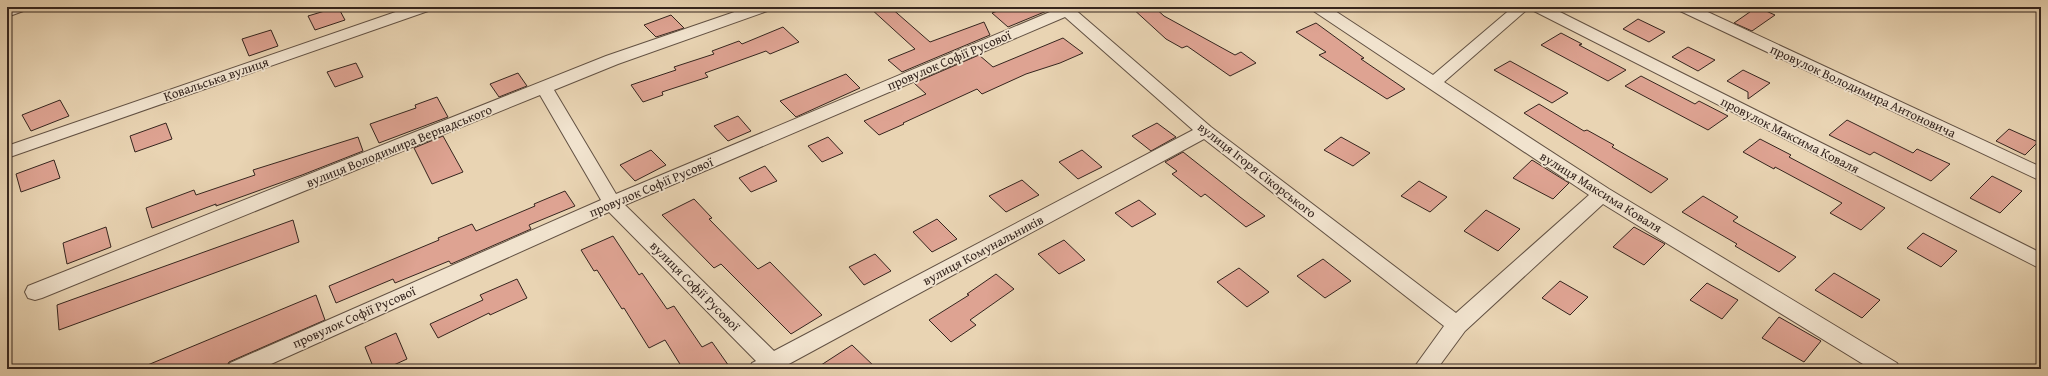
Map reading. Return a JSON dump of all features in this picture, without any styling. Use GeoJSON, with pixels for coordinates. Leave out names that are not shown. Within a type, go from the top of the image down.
{"type":"FeatureCollection","features":[{"type":"Feature","properties":{"kind":"street"},"geometry":{"type":"LineString","coordinates":[[7,12],[20,7]]}},
{"type":"Feature","properties":{"kind":"street","name":"Ковальська вулиця"},"geometry":{"type":"LineString","coordinates":[[7,152],[424,7]]}},
{"type":"Feature","properties":{"kind":"street","name":"вулиця Володимира Вернадського"},"geometry":{"type":"LineString","coordinates":[[35,292],[612,60],[764,7]]}},
{"type":"Feature","properties":{"kind":"street","name":"вулиця Максима Коваля"},"geometry":{"type":"LineString","coordinates":[[1318,7],[1602,194],[1889,369]]}},
{"type":"Feature","properties":{"kind":"street"},"geometry":{"type":"LineString","coordinates":[[1433,83],[1522,7]]}},
{"type":"Feature","properties":{"kind":"street","name":"провулок Максима Коваля"},"geometry":{"type":"LineString","coordinates":[[1538,7],[2041,262]]}},
{"type":"Feature","properties":{"kind":"street","name":"провулок Володимира Антоновича"},"geometry":{"type":"LineString","coordinates":[[1684,7],[2041,174]]}},
{"type":"Feature","properties":{"kind":"street","name":"вулиця Ігоря Сікорського"},"geometry":{"type":"LineString","coordinates":[[1065,9],[1205,130],[1457,325]]}},
{"type":"Feature","properties":{"kind":"street","name":"провулок Софії Русової"},"geometry":{"type":"LineString","coordinates":[[238,369],[612,203],[1065,9]]}},
{"type":"Feature","properties":{"kind":"street","name":"вулиця Софії Русової"},"geometry":{"type":"LineString","coordinates":[[544,88],[612,203],[770,367]]}},
{"type":"Feature","properties":{"kind":"street","name":"вулиця Комунальників"},"geometry":{"type":"LineString","coordinates":[[770,367],[1205,130]]}},
{"type":"Feature","properties":{"kind":"street"},"geometry":{"type":"LineString","coordinates":[[1424,369],[1457,325],[1602,194]]}},
{"type":"Feature","properties":{"kind":"building"},"geometry":{"type":"Polygon","coordinates":[[[338,7],[345,20],[315,30],[308,16],[338,7]]]}},
{"type":"Feature","properties":{"kind":"building"},"geometry":{"type":"Polygon","coordinates":[[[890,7],[930,42],[984,22],[990,35],[902,72],[888,60],[915,49],[870,8],[890,7]]]}},
{"type":"Feature","properties":{"kind":"building"},"geometry":{"type":"Polygon","coordinates":[[[1009,7],[1054,8],[1008,27],[992,13],[1009,7]]]}},
{"type":"Feature","properties":{"kind":"building"},"geometry":{"type":"Polygon","coordinates":[[[1131,7],[1154,7],[1164,16],[1235,55],[1241,52],[1256,63],[1230,76],[1187,46],[1182,48],[1166,39],[1131,7]]]}},
{"type":"Feature","properties":{"kind":"building"},"geometry":{"type":"Polygon","coordinates":[[[1757,7],[1775,15],[1752,31],[1734,23],[1757,7]]]}},
{"type":"Feature","properties":{"kind":"building"},"geometry":{"type":"Polygon","coordinates":[[[671,15],[684,28],[656,37],[644,25],[671,15]]]}},
{"type":"Feature","properties":{"kind":"building"},"geometry":{"type":"Polygon","coordinates":[[[1638,19],[1665,32],[1649,42],[1623,29],[1638,19]]]}},
{"type":"Feature","properties":{"kind":"building"},"geometry":{"type":"Polygon","coordinates":[[[1316,23],[1364,58],[1361,59],[1405,89],[1387,99],[1319,55],[1326,52],[1296,32],[1316,23]]]}},
{"type":"Feature","properties":{"kind":"building"},"geometry":{"type":"Polygon","coordinates":[[[783,27],[799,42],[770,54],[766,51],[705,73],[708,77],[662,92],[663,95],[643,102],[631,85],[676,70],[674,67],[714,54],[712,51],[739,41],[742,44],[783,27]]]}},
{"type":"Feature","properties":{"kind":"building"},"geometry":{"type":"Polygon","coordinates":[[[271,30],[278,46],[249,56],[242,39],[271,30]]]}},
{"type":"Feature","properties":{"kind":"building"},"geometry":{"type":"Polygon","coordinates":[[[1561,33],[1582,44],[1579,45],[1626,70],[1608,81],[1541,45],[1561,33]]]}},
{"type":"Feature","properties":{"kind":"building"},"geometry":{"type":"Polygon","coordinates":[[[1063,38],[1083,53],[1060,63],[1026,74],[982,94],[977,89],[879,135],[864,121],[926,94],[914,83],[979,55],[993,67],[1063,38]]]}},
{"type":"Feature","properties":{"kind":"building"},"geometry":{"type":"Polygon","coordinates":[[[1688,47],[1715,60],[1698,71],[1672,57],[1688,47]]]}},
{"type":"Feature","properties":{"kind":"building"},"geometry":{"type":"Polygon","coordinates":[[[1510,61],[1568,93],[1552,103],[1494,70],[1510,61]]]}},
{"type":"Feature","properties":{"kind":"building"},"geometry":{"type":"Polygon","coordinates":[[[356,63],[363,77],[335,87],[327,72],[356,63]]]}},
{"type":"Feature","properties":{"kind":"building"},"geometry":{"type":"Polygon","coordinates":[[[1743,70],[1770,83],[1748,99],[1748,92],[1727,81],[1743,70]]]}},
{"type":"Feature","properties":{"kind":"building"},"geometry":{"type":"Polygon","coordinates":[[[518,73],[527,86],[499,97],[490,84],[518,73]]]}},
{"type":"Feature","properties":{"kind":"building"},"geometry":{"type":"Polygon","coordinates":[[[846,74],[860,88],[796,117],[780,101],[846,74]]]}},
{"type":"Feature","properties":{"kind":"building"},"geometry":{"type":"Polygon","coordinates":[[[1641,76],[1695,104],[1699,101],[1728,116],[1708,130],[1625,86],[1641,76]]]}},
{"type":"Feature","properties":{"kind":"building"},"geometry":{"type":"Polygon","coordinates":[[[437,97],[448,117],[379,143],[370,124],[416,108],[415,105],[437,97]]]}},
{"type":"Feature","properties":{"kind":"building"},"geometry":{"type":"Polygon","coordinates":[[[60,100],[69,116],[31,131],[22,115],[60,100]]]}},
{"type":"Feature","properties":{"kind":"building"},"geometry":{"type":"Polygon","coordinates":[[[1539,104],[1584,131],[1587,130],[1614,145],[1612,147],[1668,179],[1651,193],[1524,113],[1539,104]]]}},
{"type":"Feature","properties":{"kind":"building"},"geometry":{"type":"Polygon","coordinates":[[[738,116],[751,131],[728,141],[714,126],[738,116]]]}},
{"type":"Feature","properties":{"kind":"building"},"geometry":{"type":"Polygon","coordinates":[[[1847,120],[1913,153],[1917,149],[1950,164],[1931,181],[1874,152],[1870,155],[1829,135],[1847,120]]]}},
{"type":"Feature","properties":{"kind":"building"},"geometry":{"type":"Polygon","coordinates":[[[166,123],[172,139],[135,152],[130,136],[166,123]]]}},
{"type":"Feature","properties":{"kind":"building"},"geometry":{"type":"Polygon","coordinates":[[[1157,123],[1176,137],[1151,151],[1132,136],[1157,123]]]}},
{"type":"Feature","properties":{"kind":"building"},"geometry":{"type":"Polygon","coordinates":[[[2009,129],[2038,142],[2025,155],[1996,141],[2009,129]]]}},
{"type":"Feature","properties":{"kind":"building"},"geometry":{"type":"Polygon","coordinates":[[[443,136],[463,172],[432,184],[414,148],[443,136]]]}},
{"type":"Feature","properties":{"kind":"building"},"geometry":{"type":"Polygon","coordinates":[[[358,137],[363,151],[302,175],[216,206],[216,204],[152,228],[146,208],[194,190],[196,195],[255,175],[253,170],[358,137]]]}},
{"type":"Feature","properties":{"kind":"building"},"geometry":{"type":"Polygon","coordinates":[[[828,137],[843,153],[822,162],[808,146],[828,137]]]}},
{"type":"Feature","properties":{"kind":"building"},"geometry":{"type":"Polygon","coordinates":[[[1341,137],[1370,153],[1353,166],[1324,150],[1341,137]]]}},
{"type":"Feature","properties":{"kind":"building"},"geometry":{"type":"Polygon","coordinates":[[[1760,139],[1791,155],[1789,157],[1885,208],[1861,230],[1830,213],[1842,203],[1775,167],[1774,169],[1743,152],[1760,139]]]}},
{"type":"Feature","properties":{"kind":"building"},"geometry":{"type":"Polygon","coordinates":[[[651,150],[666,165],[635,181],[620,165],[651,150]]]}},
{"type":"Feature","properties":{"kind":"building"},"geometry":{"type":"Polygon","coordinates":[[[1082,150],[1102,167],[1078,179],[1059,162],[1082,150]]]}},
{"type":"Feature","properties":{"kind":"building"},"geometry":{"type":"Polygon","coordinates":[[[1183,152],[1265,216],[1246,227],[1205,194],[1201,197],[1172,174],[1177,171],[1165,162],[1183,152]]]}},
{"type":"Feature","properties":{"kind":"building"},"geometry":{"type":"Polygon","coordinates":[[[54,160],[60,178],[21,192],[16,174],[54,160]]]}},
{"type":"Feature","properties":{"kind":"building"},"geometry":{"type":"Polygon","coordinates":[[[1532,160],[1569,183],[1553,199],[1513,178],[1532,160]]]}},
{"type":"Feature","properties":{"kind":"building"},"geometry":{"type":"Polygon","coordinates":[[[765,166],[777,181],[751,192],[739,178],[765,166]]]}},
{"type":"Feature","properties":{"kind":"building"},"geometry":{"type":"Polygon","coordinates":[[[1992,176],[2022,191],[2000,213],[1970,198],[1992,176]]]}},
{"type":"Feature","properties":{"kind":"building"},"geometry":{"type":"Polygon","coordinates":[[[1022,180],[1039,195],[1006,212],[989,196],[1022,180]]]}},
{"type":"Feature","properties":{"kind":"building"},"geometry":{"type":"Polygon","coordinates":[[[1419,181],[1447,197],[1430,212],[1401,196],[1419,181]]]}},
{"type":"Feature","properties":{"kind":"building"},"geometry":{"type":"Polygon","coordinates":[[[565,191],[575,206],[529,225],[531,229],[451,264],[449,261],[395,283],[393,279],[336,303],[329,286],[439,240],[438,238],[472,224],[476,231],[535,206],[534,204],[565,191]]]}},
{"type":"Feature","properties":{"kind":"building"},"geometry":{"type":"Polygon","coordinates":[[[1703,196],[1738,217],[1733,221],[1796,257],[1779,272],[1735,246],[1737,244],[1682,212],[1703,196]]]}},
{"type":"Feature","properties":{"kind":"building"},"geometry":{"type":"Polygon","coordinates":[[[694,199],[712,218],[709,219],[758,269],[770,262],[822,315],[791,334],[721,264],[714,268],[662,215],[694,199]]]}},
{"type":"Feature","properties":{"kind":"building"},"geometry":{"type":"Polygon","coordinates":[[[1139,200],[1156,214],[1132,227],[1115,213],[1139,200]]]}},
{"type":"Feature","properties":{"kind":"building"},"geometry":{"type":"Polygon","coordinates":[[[1486,210],[1520,229],[1498,251],[1464,231],[1486,210]]]}},
{"type":"Feature","properties":{"kind":"building"},"geometry":{"type":"Polygon","coordinates":[[[937,219],[957,239],[932,252],[913,232],[937,219]]]}},
{"type":"Feature","properties":{"kind":"building"},"geometry":{"type":"Polygon","coordinates":[[[293,220],[299,242],[59,330],[57,305],[293,220]]]}},
{"type":"Feature","properties":{"kind":"building"},"geometry":{"type":"Polygon","coordinates":[[[106,227],[111,247],[67,264],[63,243],[106,227]]]}},
{"type":"Feature","properties":{"kind":"building"},"geometry":{"type":"Polygon","coordinates":[[[1634,227],[1665,244],[1644,265],[1613,247],[1634,227]]]}},
{"type":"Feature","properties":{"kind":"building"},"geometry":{"type":"Polygon","coordinates":[[[1923,233],[1957,251],[1941,267],[1907,248],[1923,233]]]}},
{"type":"Feature","properties":{"kind":"building"},"geometry":{"type":"Polygon","coordinates":[[[613,236],[639,275],[642,273],[667,309],[674,306],[702,347],[712,342],[731,369],[683,369],[665,340],[649,348],[624,308],[622,309],[597,270],[594,271],[581,250],[613,236]]]}},
{"type":"Feature","properties":{"kind":"building"},"geometry":{"type":"Polygon","coordinates":[[[1064,240],[1085,260],[1059,274],[1038,254],[1064,240]]]}},
{"type":"Feature","properties":{"kind":"building"},"geometry":{"type":"Polygon","coordinates":[[[875,254],[891,271],[864,285],[849,267],[875,254]]]}},
{"type":"Feature","properties":{"kind":"building"},"geometry":{"type":"Polygon","coordinates":[[[1323,259],[1351,281],[1325,298],[1297,276],[1323,259]]]}},
{"type":"Feature","properties":{"kind":"building"},"geometry":{"type":"Polygon","coordinates":[[[1239,268],[1269,292],[1247,307],[1217,282],[1239,268]]]}},
{"type":"Feature","properties":{"kind":"building"},"geometry":{"type":"Polygon","coordinates":[[[1834,273],[1880,300],[1862,318],[1815,290],[1834,273]]]}},
{"type":"Feature","properties":{"kind":"building"},"geometry":{"type":"Polygon","coordinates":[[[996,274],[1014,289],[970,320],[976,325],[951,342],[929,320],[969,295],[967,294],[996,274]]]}},
{"type":"Feature","properties":{"kind":"building"},"geometry":{"type":"Polygon","coordinates":[[[517,279],[527,298],[490,315],[489,313],[438,338],[430,324],[483,300],[480,295],[517,279]]]}},
{"type":"Feature","properties":{"kind":"building"},"geometry":{"type":"Polygon","coordinates":[[[1560,281],[1588,297],[1570,315],[1542,298],[1560,281]]]}},
{"type":"Feature","properties":{"kind":"building"},"geometry":{"type":"Polygon","coordinates":[[[1707,283],[1738,300],[1722,319],[1690,300],[1707,283]]]}},
{"type":"Feature","properties":{"kind":"building"},"geometry":{"type":"Polygon","coordinates":[[[316,295],[325,320],[229,362],[226,368],[138,369],[316,295]]]}},
{"type":"Feature","properties":{"kind":"building"},"geometry":{"type":"Polygon","coordinates":[[[1779,317],[1821,341],[1804,362],[1762,338],[1779,317]]]}},
{"type":"Feature","properties":{"kind":"building"},"geometry":{"type":"Polygon","coordinates":[[[396,333],[407,359],[385,369],[374,369],[365,347],[396,333]]]}},
{"type":"Feature","properties":{"kind":"building"},"geometry":{"type":"Polygon","coordinates":[[[852,345],[877,369],[815,369],[852,345]]]}}]}
